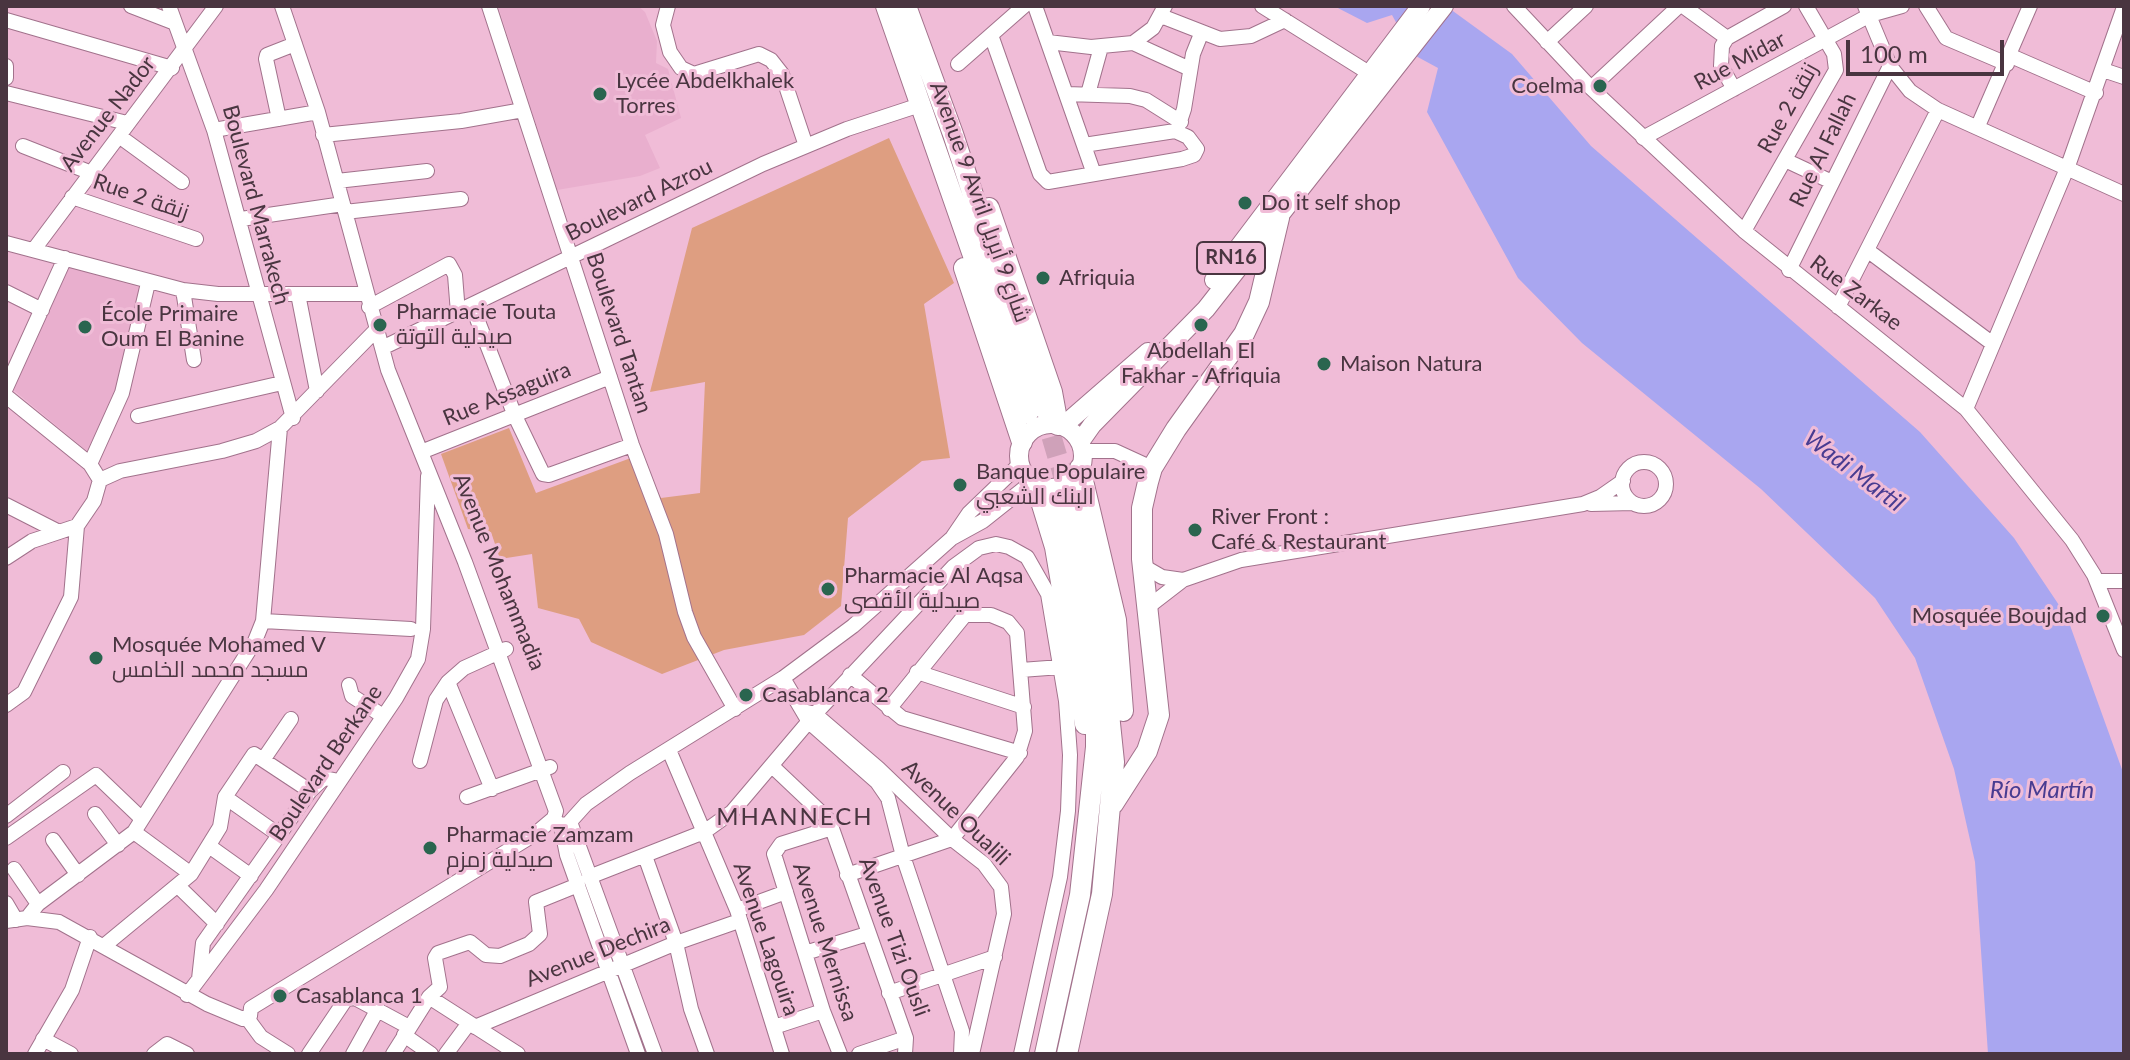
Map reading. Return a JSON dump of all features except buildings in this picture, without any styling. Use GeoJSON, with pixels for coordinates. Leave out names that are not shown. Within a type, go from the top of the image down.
{"type":"FeatureCollection","features":[{"type":"Feature","properties":{"kind":"highway","name":"Avenue 9 Avril شارع 9 أبريل"},"geometry":{"type":"LineString","coordinates":[[886,6],[920,105],[944,139]]}},
{"type":"Feature","properties":{"kind":"highway","name":"Avenue 9 Avril شارع 9 أبريل"},"geometry":{"type":"LineString","coordinates":[[906,6],[944,139],[1035,411]]}},
{"type":"Feature","properties":{"kind":"highway"},"geometry":{"type":"LineString","coordinates":[[944,139],[971,166],[1000,238],[1052,392],[1060,426]]}},
{"type":"Feature","properties":{"kind":"highway"},"geometry":{"type":"LineString","coordinates":[[944,139],[945,208],[1022,442]]}},
{"type":"Feature","properties":{"kind":"highway"},"geometry":{"type":"LineString","coordinates":[[1113,804],[1147,751],[1158,724],[1159,695],[1143,566],[1142,508],[1152,468],[1244,334],[1263,287],[1279,218]]}},
{"type":"Feature","properties":{"kind":"highway"},"geometry":{"type":"LineString","coordinates":[[1081,454],[1121,656],[1123,722],[1114,762]]}},
{"type":"Feature","properties":{"kind":"highway"},"geometry":{"type":"LineString","coordinates":[[1034,484],[1055,547],[1070,622],[1093,788]]}},
{"type":"Feature","properties":{"kind":"highway"},"geometry":{"type":"LineString","coordinates":[[1045,1054],[1080,895],[1093,788],[1097,715],[1092,665],[1062,498],[1099,617],[1114,762],[1113,804],[1102,894],[1067,1054]]}},
{"type":"Feature","properties":{"kind":"main road","name":"RN16"},"geometry":{"type":"LineString","coordinates":[[1022,442],[1039,426],[1060,426],[1146,354],[1199,299],[1312,155],[1367,75],[1421,6]]}},
{"type":"Feature","properties":{"kind":"main road","name":"RN16"},"geometry":{"type":"LineString","coordinates":[[1034,484],[1059,487],[1073,479],[1092,425],[1206,309],[1444,6]]}},
{"type":"Feature","properties":{"kind":"main road"},"geometry":{"type":"LineString","coordinates":[[1060,426],[1081,454]]}},
{"type":"Feature","properties":{"kind":"main road"},"geometry":{"type":"LineString","coordinates":[[1022,442],[1020,464],[1034,484]]}},
{"type":"Feature","properties":{"kind":"street"},"geometry":{"type":"LineString","coordinates":[[131,6],[175,23]]}},
{"type":"Feature","properties":{"kind":"street","name":"Boulevard Marrakech"},"geometry":{"type":"LineString","coordinates":[[169,6],[214,130],[241,219],[258,294],[293,418]]}},
{"type":"Feature","properties":{"kind":"street","name":"Avenue Nador"},"geometry":{"type":"LineString","coordinates":[[35,248],[216,6]]}},
{"type":"Feature","properties":{"kind":"street","name":"Avenue Mohammadia"},"geometry":{"type":"LineString","coordinates":[[282,6],[318,112],[388,370],[424,451],[448,522],[503,652]]}},
{"type":"Feature","properties":{"kind":"street","name":"Boulevard Tantan"},"geometry":{"type":"LineString","coordinates":[[489,6],[632,445],[666,534],[694,637],[735,709]]}},
{"type":"Feature","properties":{"kind":"street"},"geometry":{"type":"LineString","coordinates":[[668,6],[663,25],[670,52],[681,68],[694,74],[759,54],[771,60],[782,74],[806,146]]}},
{"type":"Feature","properties":{"kind":"street"},"geometry":{"type":"LineString","coordinates":[[958,64],[1024,6]]}},
{"type":"Feature","properties":{"kind":"street"},"geometry":{"type":"LineString","coordinates":[[1035,6],[1094,174]]}},
{"type":"Feature","properties":{"kind":"street"},"geometry":{"type":"LineString","coordinates":[[1262,6],[1367,75]]}},
{"type":"Feature","properties":{"kind":"street","name":"Rue Zarkae"},"geometry":{"type":"LineString","coordinates":[[1514,6],[1591,88],[1744,231],[1966,409],[2055,516],[2097,581],[2122,641]]}},
{"type":"Feature","properties":{"kind":"street"},"geometry":{"type":"LineString","coordinates":[[1547,42],[1586,6]]}},
{"type":"Feature","properties":{"kind":"street"},"geometry":{"type":"LineString","coordinates":[[1591,88],[1681,6],[1727,38]]}},
{"type":"Feature","properties":{"kind":"street"},"geometry":{"type":"LineString","coordinates":[[1734,89],[1719,56],[1727,38],[1784,6]]}},
{"type":"Feature","properties":{"kind":"street","name":"Rue 2 زنقة"},"geometry":{"type":"LineString","coordinates":[[1744,231],[1836,70],[1834,54],[1806,6]]}},
{"type":"Feature","properties":{"kind":"street","name":"Rue Midar"},"geometry":{"type":"LineString","coordinates":[[1643,138],[1826,41],[1868,11],[1902,6]]}},
{"type":"Feature","properties":{"kind":"street"},"geometry":{"type":"LineString","coordinates":[[1926,6],[1946,38],[2096,93]]}},
{"type":"Feature","properties":{"kind":"street"},"geometry":{"type":"LineString","coordinates":[[1978,126],[2030,6]]}},
{"type":"Feature","properties":{"kind":"street"},"geometry":{"type":"LineString","coordinates":[[1966,409],[2068,166],[2124,7]]}},
{"type":"Feature","properties":{"kind":"street"},"geometry":{"type":"LineString","coordinates":[[1048,42],[1101,47],[1133,43],[1145,37],[1163,11],[1201,34],[1236,39],[1285,20]]}},
{"type":"Feature","properties":{"kind":"street"},"geometry":{"type":"LineString","coordinates":[[1868,11],[1890,66],[1910,91],[1938,110],[2068,166],[2124,194]]}},
{"type":"Feature","properties":{"kind":"street"},"geometry":{"type":"LineString","coordinates":[[6,20],[172,68]]}},
{"type":"Feature","properties":{"kind":"street"},"geometry":{"type":"LineString","coordinates":[[1178,126],[1201,34]]}},
{"type":"Feature","properties":{"kind":"street"},"geometry":{"type":"LineString","coordinates":[[991,35],[1044,179],[1054,183],[1194,155],[1197,147],[1178,126],[1146,100],[1066,94]]}},
{"type":"Feature","properties":{"kind":"street"},"geometry":{"type":"LineString","coordinates":[[1133,43],[1190,69]]}},
{"type":"Feature","properties":{"kind":"street"},"geometry":{"type":"LineString","coordinates":[[279,119],[266,59],[267,55],[295,44]]}},
{"type":"Feature","properties":{"kind":"street"},"geometry":{"type":"LineString","coordinates":[[1088,94],[1101,47]]}},
{"type":"Feature","properties":{"kind":"street"},"geometry":{"type":"LineString","coordinates":[[6,66],[6,78]]}},
{"type":"Feature","properties":{"kind":"street","name":"Rue Al Fallah"},"geometry":{"type":"LineString","coordinates":[[1789,270],[1890,66]]}},
{"type":"Feature","properties":{"kind":"street"},"geometry":{"type":"LineString","coordinates":[[2103,70],[2124,77]]}},
{"type":"Feature","properties":{"kind":"street"},"geometry":{"type":"LineString","coordinates":[[6,93],[123,130],[182,182]]}},
{"type":"Feature","properties":{"kind":"street","name":"Boulevard Azrou"},"geometry":{"type":"LineString","coordinates":[[384,352],[571,257],[806,146],[920,105]]}},
{"type":"Feature","properties":{"kind":"street"},"geometry":{"type":"LineString","coordinates":[[323,135],[461,121],[523,110]]}},
{"type":"Feature","properties":{"kind":"street"},"geometry":{"type":"LineString","coordinates":[[1838,307],[1938,110]]}},
{"type":"Feature","properties":{"kind":"street"},"geometry":{"type":"LineString","coordinates":[[214,130],[318,112]]}},
{"type":"Feature","properties":{"kind":"street"},"geometry":{"type":"LineString","coordinates":[[1084,145],[1178,126]]}},
{"type":"Feature","properties":{"kind":"street"},"geometry":{"type":"LineString","coordinates":[[23,146],[89,172]]}},
{"type":"Feature","properties":{"kind":"street"},"geometry":{"type":"LineString","coordinates":[[1785,160],[1832,182]]}},
{"type":"Feature","properties":{"kind":"street"},"geometry":{"type":"LineString","coordinates":[[337,181],[427,171]]}},
{"type":"Feature","properties":{"kind":"street","name":"Rue 2 زنقة"},"geometry":{"type":"LineString","coordinates":[[72,197],[196,239]]}},
{"type":"Feature","properties":{"kind":"street"},"geometry":{"type":"LineString","coordinates":[[241,219],[461,199]]}},
{"type":"Feature","properties":{"kind":"street"},"geometry":{"type":"LineString","coordinates":[[6,243],[35,248],[148,283],[183,290],[298,294],[367,301],[449,264],[455,275],[458,313]]}},
{"type":"Feature","properties":{"kind":"street"},"geometry":{"type":"LineString","coordinates":[[1867,250],[1993,344]]}},
{"type":"Feature","properties":{"kind":"street"},"geometry":{"type":"LineString","coordinates":[[6,388],[65,258]]}},
{"type":"Feature","properties":{"kind":"street"},"geometry":{"type":"LineString","coordinates":[[90,464],[122,393],[148,283]]}},
{"type":"Feature","properties":{"kind":"street"},"geometry":{"type":"LineString","coordinates":[[183,290],[194,360]]}},
{"type":"Feature","properties":{"kind":"street"},"geometry":{"type":"LineString","coordinates":[[6,292],[42,310]]}},
{"type":"Feature","properties":{"kind":"street"},"geometry":{"type":"LineString","coordinates":[[298,294],[317,391]]}},
{"type":"Feature","properties":{"kind":"street"},"geometry":{"type":"LineString","coordinates":[[472,306],[515,416],[543,474],[549,475],[632,445]]}},
{"type":"Feature","properties":{"kind":"street"},"geometry":{"type":"LineString","coordinates":[[100,480],[120,471],[222,451],[256,441],[280,428],[375,331]]}},
{"type":"Feature","properties":{"kind":"street","name":"Rue Assaguira"},"geometry":{"type":"LineString","coordinates":[[424,451],[610,377]]}},
{"type":"Feature","properties":{"kind":"street"},"geometry":{"type":"LineString","coordinates":[[138,416],[282,383]]}},
{"type":"Feature","properties":{"kind":"street"},"geometry":{"type":"LineString","coordinates":[[6,396],[90,464],[100,480],[94,501],[77,526],[71,597],[24,692],[7,704]]}},
{"type":"Feature","properties":{"kind":"street"},"geometry":{"type":"LineString","coordinates":[[16,920],[118,845],[138,826],[246,657],[263,621],[280,428]]}},
{"type":"Feature","properties":{"kind":"street"},"geometry":{"type":"LineString","coordinates":[[1081,454],[1115,451],[1152,468]]}},
{"type":"Feature","properties":{"kind":"street"},"geometry":{"type":"LineString","coordinates":[[1148,607],[1183,580],[1259,556],[1583,504],[1633,503],[1646,506],[1659,501],[1666,489],[1664,475],[1655,465],[1641,462],[1629,469],[1623,481],[1624,494],[1633,503]]}},
{"type":"Feature","properties":{"kind":"street"},"geometry":{"type":"LineString","coordinates":[[952,538],[969,513],[1020,464]]}},
{"type":"Feature","properties":{"kind":"street","name":"Avenue Mohammadia"},"geometry":{"type":"LineString","coordinates":[[431,471],[546,768],[616,971]]}},
{"type":"Feature","properties":{"kind":"street","name":"Boulevard Berkane"},"geometry":{"type":"LineString","coordinates":[[187,995],[266,890],[411,675],[422,645],[424,528],[431,471]]}},
{"type":"Feature","properties":{"kind":"street"},"geometry":{"type":"LineString","coordinates":[[1583,504],[1623,481]]}},
{"type":"Feature","properties":{"kind":"street"},"geometry":{"type":"LineString","coordinates":[[238,1011],[586,804],[783,678],[853,626],[952,538],[983,521],[1034,484]]}},
{"type":"Feature","properties":{"kind":"street"},"geometry":{"type":"LineString","coordinates":[[6,505],[57,531]]}},
{"type":"Feature","properties":{"kind":"street"},"geometry":{"type":"LineString","coordinates":[[424,528],[448,522]]}},
{"type":"Feature","properties":{"kind":"street"},"geometry":{"type":"LineString","coordinates":[[6,558],[32,541],[77,526]]}},
{"type":"Feature","properties":{"kind":"street"},"geometry":{"type":"LineString","coordinates":[[393,1054],[429,997],[441,984],[435,958],[438,953],[470,942],[486,955],[500,956],[529,944],[540,934],[535,905],[546,897],[704,832],[732,812],[772,766],[809,716],[953,567],[979,548],[996,544],[1027,557],[1039,574],[1054,614],[1069,746],[1068,811],[1054,908],[1021,1054]]}},
{"type":"Feature","properties":{"kind":"street"},"geometry":{"type":"LineString","coordinates":[[1143,566],[1162,577],[1183,580]]}},
{"type":"Feature","properties":{"kind":"street"},"geometry":{"type":"LineString","coordinates":[[2097,581],[2124,581]]}},
{"type":"Feature","properties":{"kind":"street"},"geometry":{"type":"LineString","coordinates":[[847,875],[952,839],[1020,753],[1024,738],[1024,707],[1020,642],[1014,628],[991,615],[965,615],[889,709]]}},
{"type":"Feature","properties":{"kind":"street"},"geometry":{"type":"LineString","coordinates":[[263,621],[411,629]]}},
{"type":"Feature","properties":{"kind":"street"},"geometry":{"type":"LineString","coordinates":[[420,761],[436,700],[448,682],[464,668],[503,652]]}},
{"type":"Feature","properties":{"kind":"street"},"geometry":{"type":"LineString","coordinates":[[1021,670],[1061,667]]}},
{"type":"Feature","properties":{"kind":"street"},"geometry":{"type":"LineString","coordinates":[[917,672],[1024,707]]}},
{"type":"Feature","properties":{"kind":"street"},"geometry":{"type":"LineString","coordinates":[[850,675],[889,709],[913,723],[1020,753]]}},
{"type":"Feature","properties":{"kind":"street","name":"Avenue Oualili"},"geometry":{"type":"LineString","coordinates":[[783,678],[809,716],[877,782],[888,798]]}},
{"type":"Feature","properties":{"kind":"street"},"geometry":{"type":"LineString","coordinates":[[448,682],[492,789]]}},
{"type":"Feature","properties":{"kind":"street"},"geometry":{"type":"LineString","coordinates":[[349,685],[352,696],[383,716]]}},
{"type":"Feature","properties":{"kind":"street","name":"Avenue Oualili"},"geometry":{"type":"LineString","coordinates":[[809,716],[903,792],[952,839],[984,864],[1001,887],[1004,914],[995,957],[961,1054]]}},
{"type":"Feature","properties":{"kind":"street"},"geometry":{"type":"LineString","coordinates":[[263,760],[291,719]]}},
{"type":"Feature","properties":{"kind":"street","name":"Avenue Lagouira"},"geometry":{"type":"LineString","coordinates":[[669,750],[738,916],[782,1054]]}},
{"type":"Feature","properties":{"kind":"street"},"geometry":{"type":"LineString","coordinates":[[105,945],[191,874],[220,827],[225,797],[254,754],[310,791]]}},
{"type":"Feature","properties":{"kind":"street","name":"Avenue Tizi Ousli"},"geometry":{"type":"LineString","coordinates":[[772,766],[825,813],[832,828],[906,1038],[905,1054]]}},
{"type":"Feature","properties":{"kind":"street"},"geometry":{"type":"LineString","coordinates":[[467,797],[546,768]]}},
{"type":"Feature","properties":{"kind":"street"},"geometry":{"type":"LineString","coordinates":[[6,816],[63,772]]}},
{"type":"Feature","properties":{"kind":"street"},"geometry":{"type":"LineString","coordinates":[[7,836],[96,775],[138,826],[191,874]]}},
{"type":"Feature","properties":{"kind":"street"},"geometry":{"type":"LineString","coordinates":[[199,980],[200,951],[279,835],[310,791],[324,778],[339,781]]}},
{"type":"Feature","properties":{"kind":"street"},"geometry":{"type":"LineString","coordinates":[[903,792],[888,798],[903,856],[943,973],[969,1031]]}},
{"type":"Feature","properties":{"kind":"street"},"geometry":{"type":"LineString","coordinates":[[225,797],[279,835]]}},
{"type":"Feature","properties":{"kind":"street"},"geometry":{"type":"LineString","coordinates":[[95,814],[118,845]]}},
{"type":"Feature","properties":{"kind":"street","name":"Avenue Mernissa"},"geometry":{"type":"LineString","coordinates":[[832,828],[781,844],[774,854],[823,1011],[840,1054]]}},
{"type":"Feature","properties":{"kind":"street"},"geometry":{"type":"LineString","coordinates":[[53,840],[78,875]]}},
{"type":"Feature","properties":{"kind":"street"},"geometry":{"type":"LineString","coordinates":[[209,846],[251,876]]}},
{"type":"Feature","properties":{"kind":"street"},"geometry":{"type":"LineString","coordinates":[[645,856],[676,943],[691,1009],[707,1054]]}},
{"type":"Feature","properties":{"kind":"street"},"geometry":{"type":"LineString","coordinates":[[14,869],[38,904]]}},
{"type":"Feature","properties":{"kind":"street"},"geometry":{"type":"LineString","coordinates":[[179,887],[217,924]]}},
{"type":"Feature","properties":{"kind":"street","name":"Avenue Dechira"},"geometry":{"type":"LineString","coordinates":[[472,1025],[616,971],[786,892]]}},
{"type":"Feature","properties":{"kind":"street"},"geometry":{"type":"LineString","coordinates":[[6,903],[16,920]]}},
{"type":"Feature","properties":{"kind":"street"},"geometry":{"type":"LineString","coordinates":[[16,920],[59,922],[90,937],[187,995],[238,1011],[261,1037],[288,1054]]}},
{"type":"Feature","properties":{"kind":"street"},"geometry":{"type":"LineString","coordinates":[[805,953],[867,934]]}},
{"type":"Feature","properties":{"kind":"street"},"geometry":{"type":"LineString","coordinates":[[35,1054],[72,990],[90,937]]}},
{"type":"Feature","properties":{"kind":"street"},"geometry":{"type":"LineString","coordinates":[[889,993],[995,957]]}},
{"type":"Feature","properties":{"kind":"street"},"geometry":{"type":"LineString","coordinates":[[616,971],[638,1054]]}},
{"type":"Feature","properties":{"kind":"street"},"geometry":{"type":"LineString","coordinates":[[616,971],[655,1054]]}},
{"type":"Feature","properties":{"kind":"street"},"geometry":{"type":"LineString","coordinates":[[429,997],[518,1054]]}},
{"type":"Feature","properties":{"kind":"street"},"geometry":{"type":"LineString","coordinates":[[309,1054],[346,999],[378,1009],[431,1054]]}},
{"type":"Feature","properties":{"kind":"street"},"geometry":{"type":"LineString","coordinates":[[353,1054],[378,1009]]}},
{"type":"Feature","properties":{"kind":"street"},"geometry":{"type":"LineString","coordinates":[[774,1027],[823,1011]]}},
{"type":"Feature","properties":{"kind":"street"},"geometry":{"type":"LineString","coordinates":[[446,1054],[472,1025]]}},
{"type":"Feature","properties":{"kind":"street","name":"Avenue Oualili"},"geometry":{"type":"LineString","coordinates":[[969,1031],[972,1054]]}},
{"type":"Feature","properties":{"kind":"street"},"geometry":{"type":"LineString","coordinates":[[859,1054],[906,1038]]}},
{"type":"Feature","properties":{"kind":"street"},"geometry":{"type":"LineString","coordinates":[[43,1039],[71,1054]]}},
{"type":"Feature","properties":{"kind":"street"},"geometry":{"type":"LineString","coordinates":[[154,1054],[167,1044],[187,1054]]}},
{"type":"Feature","properties":{"kind":"shaded area","name":"Lycée Abdelkhalek Torres"},"geometry":{"type":"Polygon","coordinates":[[[498,6],[638,6],[645,12],[657,41],[656,63],[668,69],[681,118],[645,135],[660,168],[640,176],[557,190],[498,6]]]}},
{"type":"Feature","properties":{"kind":"shaded area"},"geometry":{"type":"Polygon","coordinates":[[[889,138],[954,283],[924,304],[950,458],[922,461],[848,518],[841,606],[804,635],[724,650],[662,674],[591,642],[579,619],[538,608],[532,554],[500,559],[491,532],[468,529],[441,454],[509,428],[536,493],[639,455],[661,498],[700,493],[705,382],[650,392],[692,228],[889,138]]]}},
{"type":"Feature","properties":{"kind":"shaded area","name":"École Primaire Oum El Banine"},"geometry":{"type":"Polygon","coordinates":[[[65,266],[142,288],[117,391],[87,451],[11,388],[65,266]]]}},
{"type":"Feature","properties":{"kind":"water","name":"Río Martín"},"geometry":{"type":"Polygon","coordinates":[[[1334,6],[1446,6],[1512,54],[1591,146],[1920,432],[2014,538],[2067,617],[2124,775],[2124,1054],[1988,1054],[1975,862],[1954,769],[1915,658],[1875,598],[1761,489],[1582,343],[1518,278],[1427,112],[1438,68],[1414,55],[1392,15],[1367,23],[1334,6]]]}},
{"type":"Feature","properties":{"kind":"tunnel"},"geometry":{"type":"LineString","coordinates":[[1043,408],[1069,496]]}},
{"type":"Feature","properties":{"kind":"place","name":"Coelma"},"geometry":{"type":"Point","coordinates":[1600,86]}},
{"type":"Feature","properties":{"kind":"place","name":"Lycée Abdelkhalek Torres"},"geometry":{"type":"Point","coordinates":[600,94]}},
{"type":"Feature","properties":{"kind":"place","name":"Do it self shop"},"geometry":{"type":"Point","coordinates":[1245,203]}},
{"type":"Feature","properties":{"kind":"place","name":"Afriquia"},"geometry":{"type":"Point","coordinates":[1043,278]}},
{"type":"Feature","properties":{"kind":"place","name":"Pharmacie Touta صيدلية التوتة"},"geometry":{"type":"Point","coordinates":[380,325]}},
{"type":"Feature","properties":{"kind":"place","name":"Abdellah El Fakhar - Afriquia"},"geometry":{"type":"Point","coordinates":[1201,325]}},
{"type":"Feature","properties":{"kind":"place","name":"École Primaire Oum El Banine"},"geometry":{"type":"Point","coordinates":[85,327]}},
{"type":"Feature","properties":{"kind":"place","name":"Maison Natura"},"geometry":{"type":"Point","coordinates":[1324,364]}},
{"type":"Feature","properties":{"kind":"place","name":"Banque Populaire البنك الشعبي"},"geometry":{"type":"Point","coordinates":[960,485]}},
{"type":"Feature","properties":{"kind":"place","name":"River Front : Café & Restaurant"},"geometry":{"type":"Point","coordinates":[1195,530]}},
{"type":"Feature","properties":{"kind":"place","name":"Pharmacie Al Aqsa صيدلية الأقصى"},"geometry":{"type":"Point","coordinates":[828,589]}},
{"type":"Feature","properties":{"kind":"place","name":"Mosquée Boujdad"},"geometry":{"type":"Point","coordinates":[2103,616]}},
{"type":"Feature","properties":{"kind":"place","name":"Mosquée Mohamed V مسجد محمد الخامس"},"geometry":{"type":"Point","coordinates":[96,658]}},
{"type":"Feature","properties":{"kind":"place","name":"Casablanca 2"},"geometry":{"type":"Point","coordinates":[746,695]}},
{"type":"Feature","properties":{"kind":"place","name":"Pharmacie Zamzam صيدلية زمزم"},"geometry":{"type":"Point","coordinates":[430,848]}},
{"type":"Feature","properties":{"kind":"place","name":"Casablanca 1"},"geometry":{"type":"Point","coordinates":[280,996]}},
{"type":"Feature","properties":{"kind":"district","name":"MHANNECH"},"geometry":{"type":"Point","coordinates":[795,817]}},
{"type":"Feature","properties":{"kind":"water label","name":"Wadi Martil"},"geometry":{"type":"Point","coordinates":[1854,471]}}]}
